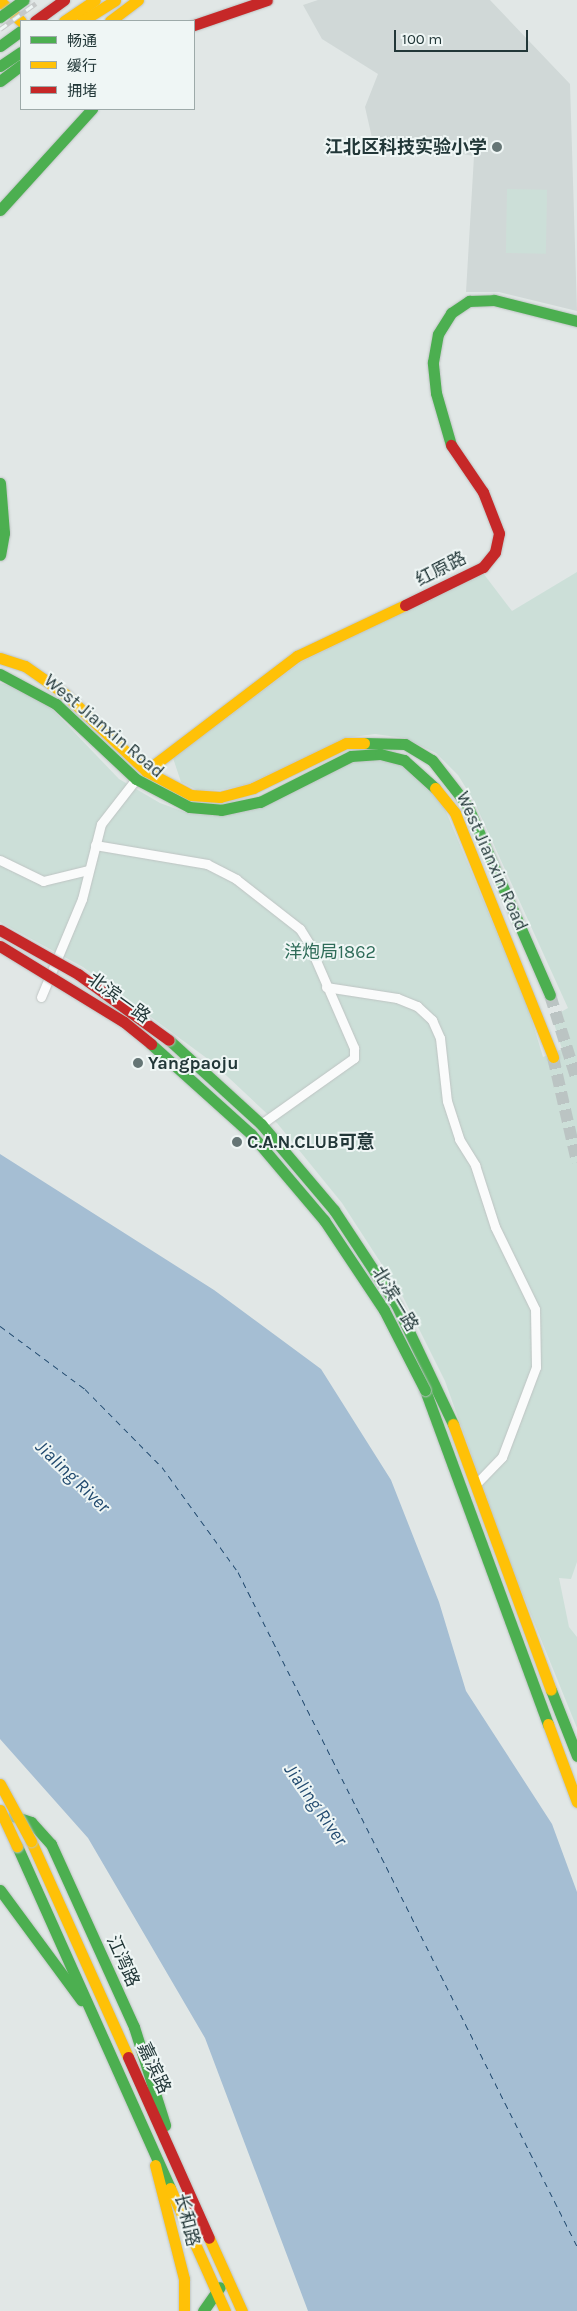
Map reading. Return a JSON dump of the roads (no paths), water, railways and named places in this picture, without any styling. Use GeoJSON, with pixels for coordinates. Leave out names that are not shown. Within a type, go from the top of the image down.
{"type":"FeatureCollection","features":[{"type":"Feature","properties":{"kind":"main road"},"geometry":{"type":"LineString","coordinates":[[0,17],[23,0]]}},
{"type":"Feature","properties":{"kind":"main road"},"geometry":{"type":"LineString","coordinates":[[36,20],[64,0]]}},
{"type":"Feature","properties":{"kind":"main road"},"geometry":{"type":"LineString","coordinates":[[84,16],[95,0]]}},
{"type":"Feature","properties":{"kind":"main road"},"geometry":{"type":"LineString","coordinates":[[68,20],[84,16],[115,0]]}},
{"type":"Feature","properties":{"kind":"main road"},"geometry":{"type":"LineString","coordinates":[[111,20],[138,0]]}},
{"type":"Feature","properties":{"kind":"main road"},"geometry":{"type":"LineString","coordinates":[[195,25],[267,0]]}},
{"type":"Feature","properties":{"kind":"main road"},"geometry":{"type":"LineString","coordinates":[[0,1],[20,20]]}},
{"type":"Feature","properties":{"kind":"main road"},"geometry":{"type":"LineString","coordinates":[[0,46],[20,32]]}},
{"type":"Feature","properties":{"kind":"main road"},"geometry":{"type":"LineString","coordinates":[[0,66],[20,53]]}},
{"type":"Feature","properties":{"kind":"main road"},"geometry":{"type":"LineString","coordinates":[[0,81],[20,66]]}},
{"type":"Feature","properties":{"kind":"main road"},"geometry":{"type":"LineString","coordinates":[[0,210],[91,110]]}},
{"type":"Feature","properties":{"kind":"main road","name":"红原路"},"geometry":{"type":"LineString","coordinates":[[146,771],[297,656],[483,567],[495,552],[499,533],[483,492],[450,443],[435,378],[438,334],[450,313],[469,301],[494,300],[577,321]]}},
{"type":"Feature","properties":{"kind":"main road"},"geometry":{"type":"LineString","coordinates":[[0,483],[4,533],[0,556]]}},
{"type":"Feature","properties":{"kind":"main road","name":"West Jianxin Road"},"geometry":{"type":"LineString","coordinates":[[0,658],[25,666],[66,694],[146,771],[191,794],[220,797],[253,788],[346,743],[405,744],[432,760],[467,805],[550,995]]}},
{"type":"Feature","properties":{"kind":"main road","name":"West Jianxin Road"},"geometry":{"type":"LineString","coordinates":[[0,674],[20,681],[56,704],[136,779],[189,807],[221,810],[260,802],[351,756],[380,754],[404,760],[424,773],[455,813],[553,1057]]}},
{"type":"Feature","properties":{"kind":"main road","name":"北滨一路"},"geometry":{"type":"LineString","coordinates":[[0,930],[78,974],[169,1040],[261,1124],[334,1210],[396,1304],[437,1385],[477,1483],[502,1565],[577,1756]]}},
{"type":"Feature","properties":{"kind":"main road","name":"北滨一路"},"geometry":{"type":"LineString","coordinates":[[0,946],[124,1022],[198,1082],[251,1134],[324,1220],[384,1310],[425,1390],[577,1802]]}},
{"type":"Feature","properties":{"kind":"main road","name":"嘉滨路"},"geometry":{"type":"LineString","coordinates":[[0,1784],[31,1841],[174,2154],[242,2311]]}},
{"type":"Feature","properties":{"kind":"main road","name":"嘉滨路"},"geometry":{"type":"LineString","coordinates":[[0,1810],[225,2311]]}},
{"type":"Feature","properties":{"kind":"main road","name":"江湾路"},"geometry":{"type":"LineString","coordinates":[[0,1814],[31,1822],[51,1844],[134,2027],[174,2154]]}},
{"type":"Feature","properties":{"kind":"main road"},"geometry":{"type":"LineString","coordinates":[[0,1890],[92,2015]]}},
{"type":"Feature","properties":{"kind":"main road","name":"长和路"},"geometry":{"type":"LineString","coordinates":[[148,2138],[184,2278],[184,2311]]}},
{"type":"Feature","properties":{"kind":"main road"},"geometry":{"type":"LineString","coordinates":[[202,2311],[227,2276]]}},
{"type":"Feature","properties":{"kind":"street"},"geometry":{"type":"LineString","coordinates":[[41,997],[69,934],[100,824],[136,779]]}},
{"type":"Feature","properties":{"kind":"street"},"geometry":{"type":"LineString","coordinates":[[94,845],[180,856],[236,879],[300,929],[354,1048],[354,1058],[261,1124]]}},
{"type":"Feature","properties":{"kind":"street"},"geometry":{"type":"LineString","coordinates":[[0,860],[43,881],[88,870]]}},
{"type":"Feature","properties":{"kind":"street"},"geometry":{"type":"LineString","coordinates":[[326,987],[397,998],[418,1006],[432,1020],[440,1038],[447,1101],[459,1139],[475,1165],[495,1227],[535,1309],[536,1367],[502,1457],[477,1483]]}},
{"type":"Feature","properties":{"kind":"water","name":"Jialing River"},"geometry":{"type":"Polygon","coordinates":[[[0,1154],[214,1290],[321,1369],[391,1480],[439,1602],[466,1691],[552,1824],[577,1892],[577,2311],[308,2311],[205,2038],[88,1838],[0,1739],[0,1154]]]}},
{"type":"Feature","properties":{"kind":"tunnel"},"geometry":{"type":"LineString","coordinates":[[550,995],[577,1080]]}},
{"type":"Feature","properties":{"kind":"tunnel"},"geometry":{"type":"LineString","coordinates":[[553,1057],[577,1162]]}},
{"type":"Feature","properties":{"kind":"railway"},"geometry":{"type":"LineString","coordinates":[[0,29],[36,3]]}},
{"type":"Feature","properties":{"kind":"place","name":"江北区科技实验小学"},"geometry":{"type":"Point","coordinates":[497,147]}},
{"type":"Feature","properties":{"kind":"place","name":"Yangpaoju"},"geometry":{"type":"Point","coordinates":[138,1063]}},
{"type":"Feature","properties":{"kind":"place","name":"C.A.N.CLUB可意"},"geometry":{"type":"Point","coordinates":[237,1142]}},
{"type":"Feature","properties":{"kind":"park label","name":"洋炮局1862"},"geometry":{"type":"Point","coordinates":[330,952]}}]}
